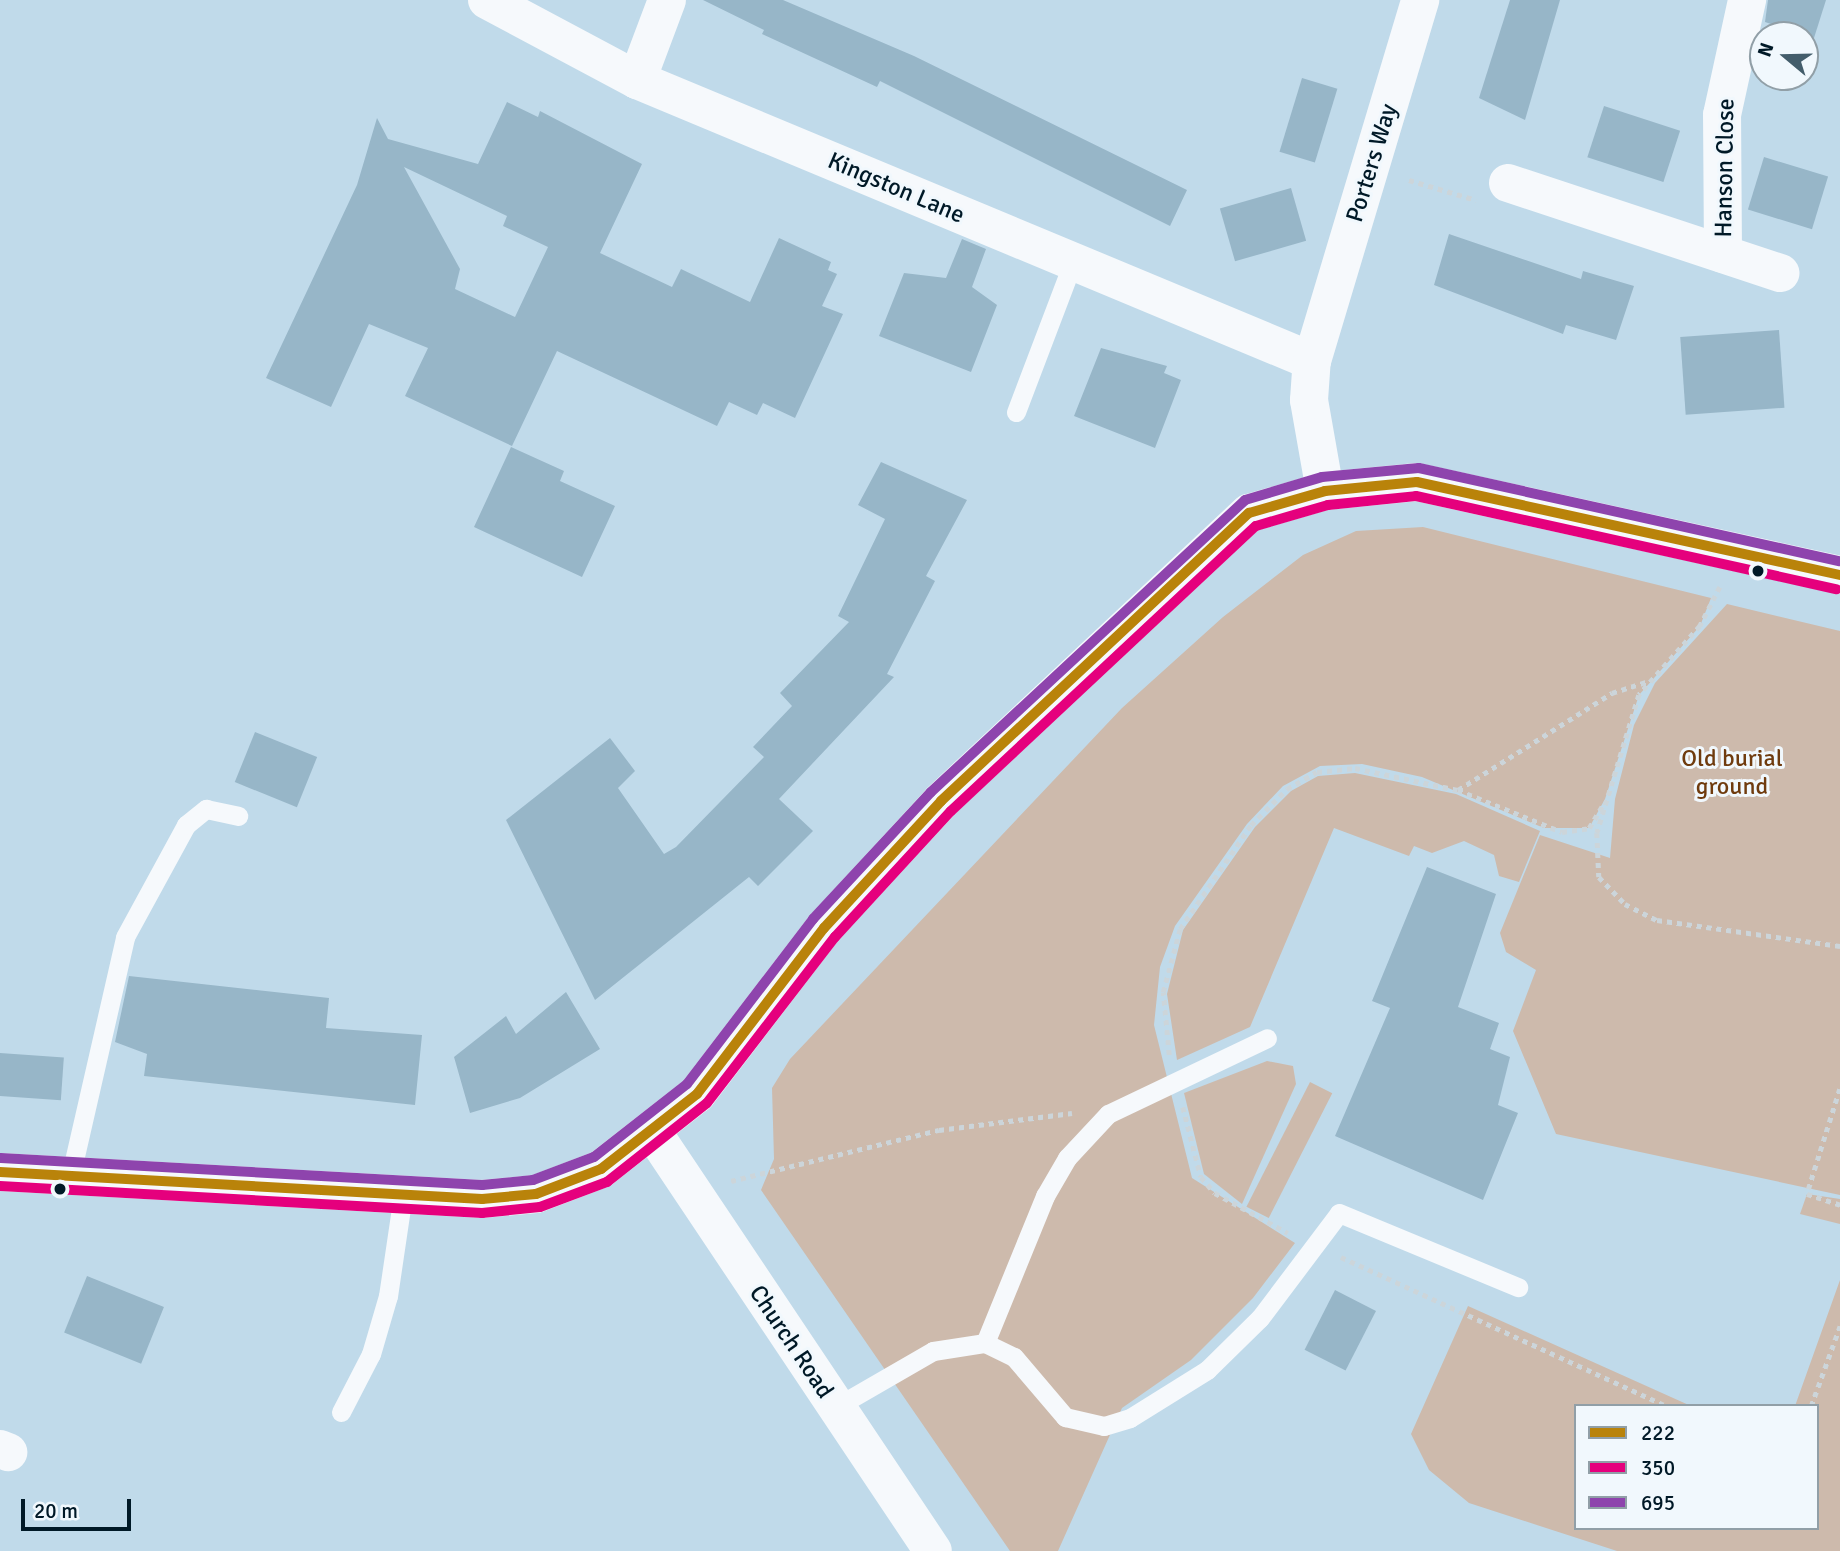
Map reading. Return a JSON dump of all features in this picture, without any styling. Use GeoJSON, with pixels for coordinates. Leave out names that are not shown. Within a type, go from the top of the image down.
{"type":"FeatureCollection","features":[{"type":"Feature","properties":{"kind":"street","name":"Kingston Lane"},"geometry":{"type":"LineString","coordinates":[[487,0],[637,80],[1312,361]]}},
{"type":"Feature","properties":{"kind":"street"},"geometry":{"type":"LineString","coordinates":[[637,80],[667,0]]}},
{"type":"Feature","properties":{"kind":"street","name":"Porters Way"},"geometry":{"type":"LineString","coordinates":[[1325,491],[1309,400],[1312,361],[1420,0]]}},
{"type":"Feature","properties":{"kind":"street","name":"Hanson Close"},"geometry":{"type":"LineString","coordinates":[[1723,254],[1722,115],[1746,0]]}},
{"type":"Feature","properties":{"kind":"street","name":"Hanson Close"},"geometry":{"type":"LineString","coordinates":[[1508,183],[1780,273]]}},
{"type":"Feature","properties":{"kind":"street"},"geometry":{"type":"LineString","coordinates":[[0,1172],[403,1195],[536,1194],[601,1169],[697,1094],[824,928],[941,802],[1249,513],[1325,491],[1417,482],[1840,575]]}},
{"type":"Feature","properties":{"kind":"street","name":"Church Road"},"geometry":{"type":"LineString","coordinates":[[652,1131],[933,1551]]}},
{"type":"Feature","properties":{"kind":"lane"},"geometry":{"type":"LineString","coordinates":[[1016,412],[1073,261]]}},
{"type":"Feature","properties":{"kind":"lane"},"geometry":{"type":"LineString","coordinates":[[70,1178],[125,937],[186,825],[206,809],[238,816]]}},
{"type":"Feature","properties":{"kind":"lane"},"geometry":{"type":"LineString","coordinates":[[985,1343],[1045,1196],[1067,1158],[1108,1114],[1267,1038]]}},
{"type":"Feature","properties":{"kind":"lane"},"geometry":{"type":"LineString","coordinates":[[341,1412],[371,1354],[388,1296],[403,1195]]}},
{"type":"Feature","properties":{"kind":"lane"},"geometry":{"type":"LineString","coordinates":[[836,1407],[933,1351],[985,1343],[1014,1357],[1065,1417],[1114,1424],[1207,1370],[1260,1318],[1332,1215],[1345,1214],[1518,1287]]}},
{"type":"Feature","properties":{"kind":"path"},"geometry":{"type":"LineString","coordinates":[[1409,180],[1502,208],[1508,183]]}},
{"type":"Feature","properties":{"kind":"path"},"geometry":{"type":"LineString","coordinates":[[1735,551],[1700,626],[1650,681],[1618,747],[1595,853],[1599,877],[1625,904],[1657,920],[1840,946]]}},
{"type":"Feature","properties":{"kind":"path"},"geometry":{"type":"LineString","coordinates":[[1458,790],[1612,693],[1650,681]]}},
{"type":"Feature","properties":{"kind":"path"},"geometry":{"type":"LineString","coordinates":[[1605,799],[1589,828],[1562,832],[1458,790],[1355,768],[1317,772],[1287,789],[1251,825],[1185,920],[1167,964],[1163,1018],[1201,1177],[1215,1193],[1313,1244],[1663,1404]]}},
{"type":"Feature","properties":{"kind":"path"},"geometry":{"type":"LineString","coordinates":[[1840,1089],[1807,1194],[1840,1205]]}},
{"type":"Feature","properties":{"kind":"path"},"geometry":{"type":"LineString","coordinates":[[691,1190],[939,1130],[1044,1112],[1108,1114]]}},
{"type":"Feature","properties":{"kind":"path"},"geometry":{"type":"LineString","coordinates":[[1812,1404],[1840,1326]]}},
{"type":"Feature","properties":{"kind":"green space"},"geometry":{"type":"Polygon","coordinates":[[[1423,527],[1711,598],[1700,626],[1639,695],[1605,799],[1589,828],[1544,828],[1422,777],[1362,764],[1320,766],[1283,786],[1247,824],[1175,926],[1160,967],[1154,1025],[1192,1178],[1295,1243],[1253,1298],[1191,1360],[1122,1408],[1058,1551],[1010,1551],[761,1190],[774,1159],[772,1088],[790,1059],[1122,708],[1223,617],[1303,555],[1356,531],[1423,527]]]}},
{"type":"Feature","properties":{"kind":"green space","name":"Old burial ground"},"geometry":{"type":"Polygon","coordinates":[[[1727,604],[1840,631],[1840,1195],[1556,1134],[1513,1031],[1536,970],[1506,952],[1500,933],[1540,835],[1610,858],[1615,799],[1634,725],[1655,683],[1727,604]]]}},
{"type":"Feature","properties":{"kind":"green space"},"geometry":{"type":"Polygon","coordinates":[[[1355,773],[1456,794],[1540,831],[1519,882],[1499,876],[1494,855],[1464,841],[1432,853],[1414,846],[1409,856],[1334,828],[1250,1027],[1177,1060],[1167,994],[1183,930],[1255,827],[1291,791],[1318,776],[1355,773]]]}},
{"type":"Feature","properties":{"kind":"green space"},"geometry":{"type":"Polygon","coordinates":[[[1267,1061],[1293,1066],[1296,1084],[1242,1204],[1204,1174],[1184,1093],[1267,1061]]]}},
{"type":"Feature","properties":{"kind":"green space"},"geometry":{"type":"Polygon","coordinates":[[[1310,1082],[1332,1093],[1269,1218],[1246,1207],[1310,1082]]]}},
{"type":"Feature","properties":{"kind":"green space"},"geometry":{"type":"Polygon","coordinates":[[[1807,1194],[1840,1199],[1840,1224],[1800,1214],[1807,1194]]]}},
{"type":"Feature","properties":{"kind":"green space"},"geometry":{"type":"Polygon","coordinates":[[[1840,1280],[1840,1551],[1617,1551],[1469,1503],[1429,1470],[1411,1434],[1468,1306],[1687,1404],[1574,1404],[1574,1530],[1819,1530],[1819,1404],[1796,1404],[1840,1280]]]}},
{"type":"Feature","properties":{"kind":"building"},"geometry":{"type":"Polygon","coordinates":[[[703,0],[783,0],[914,56],[1187,190],[1170,226],[880,81],[877,87],[762,34],[764,30],[703,0]]]}},
{"type":"Feature","properties":{"kind":"building"},"geometry":{"type":"Polygon","coordinates":[[[1510,0],[1560,0],[1525,120],[1479,98],[1510,0]]]}},
{"type":"Feature","properties":{"kind":"building"},"geometry":{"type":"Polygon","coordinates":[[[1768,0],[1826,0],[1819,22],[1765,21],[1768,0]]]}},
{"type":"Feature","properties":{"kind":"building"},"geometry":{"type":"Polygon","coordinates":[[[1302,78],[1337,89],[1315,162],[1279,152],[1302,78]]]}},
{"type":"Feature","properties":{"kind":"building"},"geometry":{"type":"Polygon","coordinates":[[[507,102],[538,117],[540,111],[642,164],[600,253],[672,287],[681,269],[750,302],[779,238],[831,262],[828,270],[837,274],[822,306],[843,314],[795,418],[763,403],[757,415],[729,402],[717,426],[557,351],[512,446],[405,396],[428,348],[369,324],[331,407],[266,378],[357,185],[377,118],[388,139],[478,164],[507,102]],[[404,167],[460,269],[455,289],[515,317],[548,247],[503,226],[507,216],[404,167]]]}},
{"type":"Feature","properties":{"kind":"building"},"geometry":{"type":"Polygon","coordinates":[[[1604,106],[1680,131],[1663,182],[1587,157],[1604,106]]]}},
{"type":"Feature","properties":{"kind":"building"},"geometry":{"type":"Polygon","coordinates":[[[1764,157],[1828,177],[1812,229],[1748,210],[1764,157]]]}},
{"type":"Feature","properties":{"kind":"building"},"geometry":{"type":"Polygon","coordinates":[[[1291,188],[1306,241],[1235,261],[1220,208],[1291,188]]]}},
{"type":"Feature","properties":{"kind":"building"},"geometry":{"type":"Polygon","coordinates":[[[1449,234],[1581,279],[1583,271],[1634,286],[1616,340],[1566,325],[1563,334],[1434,285],[1449,234]]]}},
{"type":"Feature","properties":{"kind":"building"},"geometry":{"type":"Polygon","coordinates":[[[962,239],[986,249],[972,287],[997,305],[971,372],[879,336],[904,273],[946,278],[962,239]]]}},
{"type":"Feature","properties":{"kind":"building"},"geometry":{"type":"Polygon","coordinates":[[[1779,330],[1784,408],[1686,415],[1680,337],[1779,330]]]}},
{"type":"Feature","properties":{"kind":"building"},"geometry":{"type":"Polygon","coordinates":[[[1101,348],[1167,366],[1164,373],[1181,380],[1155,448],[1074,416],[1101,348]]]}},
{"type":"Feature","properties":{"kind":"building"},"geometry":{"type":"Polygon","coordinates":[[[511,447],[564,471],[560,481],[615,506],[582,577],[474,527],[511,447]]]}},
{"type":"Feature","properties":{"kind":"building"},"geometry":{"type":"Polygon","coordinates":[[[881,462],[967,500],[926,576],[935,581],[887,674],[894,677],[779,799],[813,831],[758,886],[749,877],[595,1000],[506,820],[610,738],[635,771],[618,788],[664,854],[676,847],[764,757],[753,747],[792,706],[780,693],[849,622],[838,616],[885,519],[858,505],[881,462]]]}},
{"type":"Feature","properties":{"kind":"building"},"geometry":{"type":"Polygon","coordinates":[[[255,732],[317,757],[297,807],[235,782],[255,732]]]}},
{"type":"Feature","properties":{"kind":"building"},"geometry":{"type":"Polygon","coordinates":[[[1427,867],[1496,894],[1458,1007],[1499,1023],[1490,1049],[1510,1057],[1498,1105],[1518,1113],[1483,1200],[1335,1136],[1390,1008],[1372,1001],[1427,867]]]}},
{"type":"Feature","properties":{"kind":"building"},"geometry":{"type":"Polygon","coordinates":[[[129,976],[329,998],[326,1028],[422,1035],[415,1105],[144,1076],[147,1054],[115,1042],[129,976]]]}},
{"type":"Feature","properties":{"kind":"building"},"geometry":{"type":"Polygon","coordinates":[[[566,992],[600,1049],[520,1098],[470,1113],[454,1057],[506,1016],[516,1034],[566,992]]]}},
{"type":"Feature","properties":{"kind":"building"},"geometry":{"type":"Polygon","coordinates":[[[0,1053],[64,1057],[61,1100],[0,1096],[0,1053]]]}},
{"type":"Feature","properties":{"kind":"building"},"geometry":{"type":"Polygon","coordinates":[[[87,1276],[164,1307],[141,1364],[64,1333],[87,1276]]]}},
{"type":"Feature","properties":{"kind":"building"},"geometry":{"type":"Polygon","coordinates":[[[1335,1290],[1376,1311],[1346,1371],[1305,1350],[1335,1290]]]}},
{"type":"Feature","properties":{"kind":"transit line","name":"695"},"geometry":{"type":"LineString","coordinates":[[1,1158],[482,1185],[533,1180],[594,1157],[687,1084],[813,919],[931,792],[1245,500],[1322,477],[1419,468],[1840,561]]}},
{"type":"Feature","properties":{"kind":"transit line","name":"222"},"geometry":{"type":"LineString","coordinates":[[0,1172],[482,1199],[536,1194],[601,1169],[697,1094],[824,928],[941,801],[1249,513],[1325,491],[1417,482],[1840,575]]}},
{"type":"Feature","properties":{"kind":"transit line","name":"350"},"geometry":{"type":"LineString","coordinates":[[0,1186],[482,1213],[540,1207],[607,1182],[707,1103],[835,937],[951,811],[1256,526],[1328,505],[1416,496],[1837,589]]}}]}
